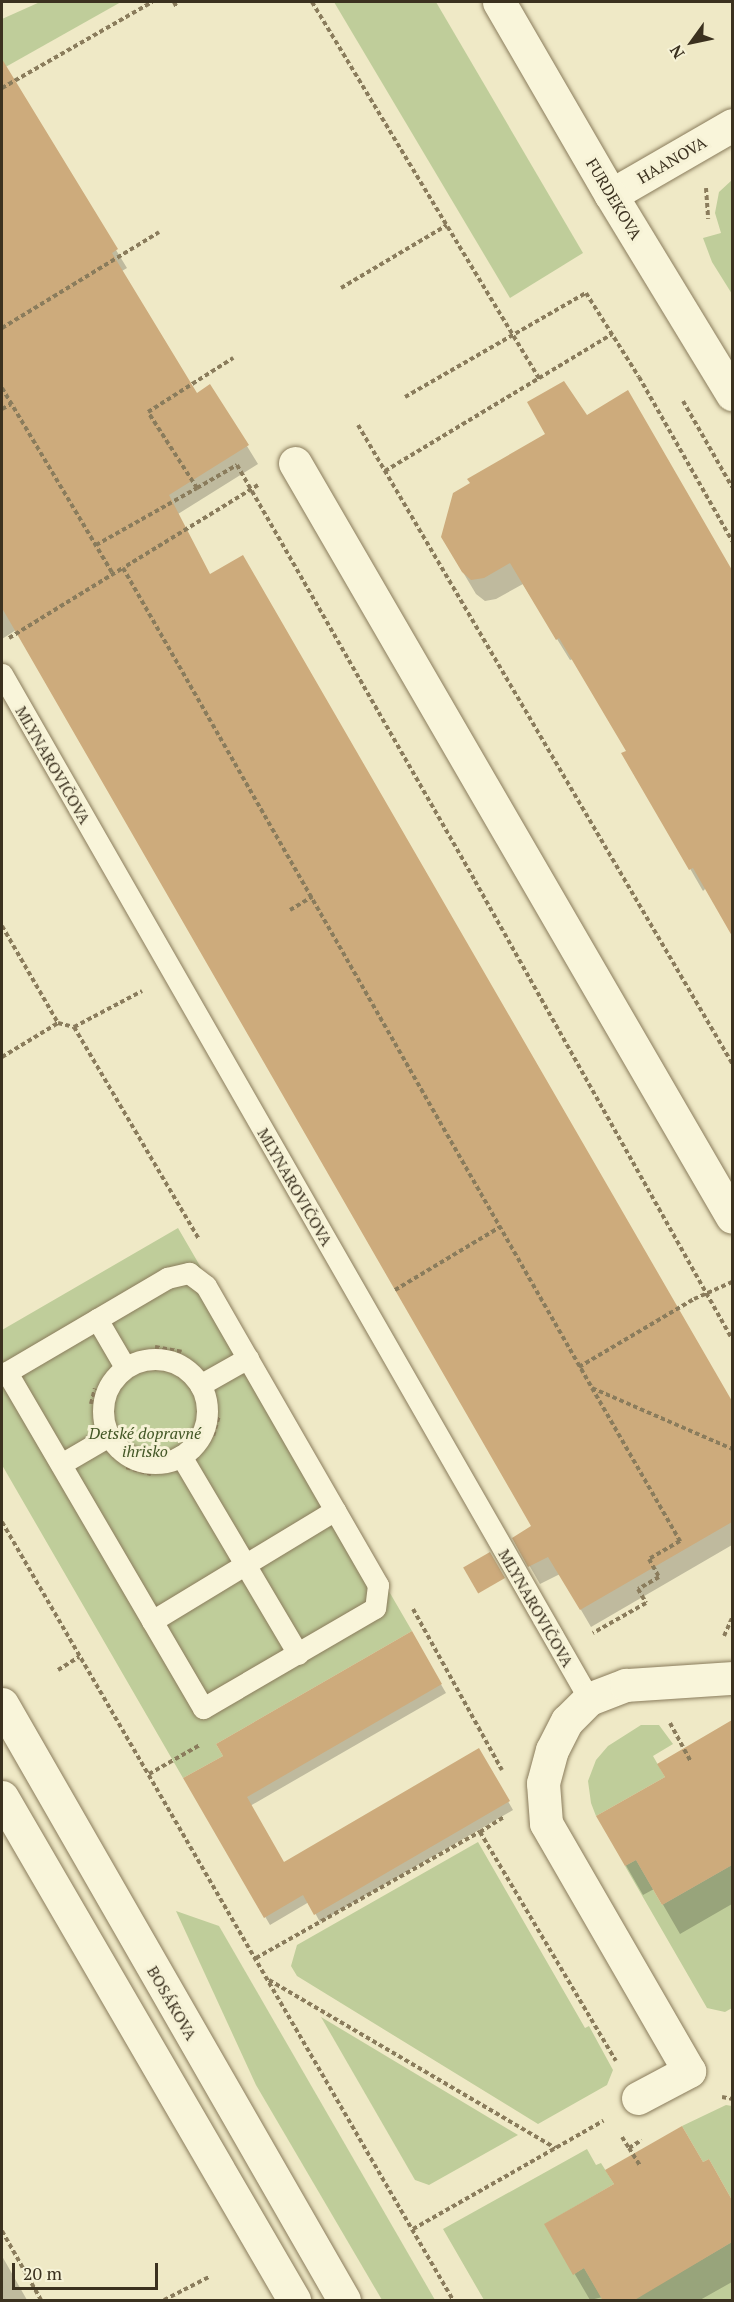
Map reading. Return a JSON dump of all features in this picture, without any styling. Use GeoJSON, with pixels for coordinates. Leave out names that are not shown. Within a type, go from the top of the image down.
{"type":"FeatureCollection","features":[{"type":"Feature","properties":{"kind":"street","name":"FURDEKOVA"},"geometry":{"type":"LineString","coordinates":[[499,2],[611,195],[732,394]]}},
{"type":"Feature","properties":{"kind":"street","name":"HAANOVA"},"geometry":{"type":"LineString","coordinates":[[611,195],[732,125]]}},
{"type":"Feature","properties":{"kind":"street"},"geometry":{"type":"LineString","coordinates":[[295,463],[732,1214]]}},
{"type":"Feature","properties":{"kind":"street"},"geometry":{"type":"LineString","coordinates":[[638,2098],[689,2071],[546,1822],[543,1783],[552,1750],[567,1721],[589,1699],[626,1685],[732,1678]]}},
{"type":"Feature","properties":{"kind":"street","name":"BOSÁKOVA"},"geometry":{"type":"LineString","coordinates":[[2,1704],[344,2301]]}},
{"type":"Feature","properties":{"kind":"street"},"geometry":{"type":"LineString","coordinates":[[2,1797],[294,2301]]}},
{"type":"Feature","properties":{"kind":"lane","name":"MLYNAROVIČOVA"},"geometry":{"type":"LineString","coordinates":[[2,674],[589,1699]]}},
{"type":"Feature","properties":{"kind":"lane"},"geometry":{"type":"LineString","coordinates":[[189,1274],[206,1286],[245,1353],[378,1585],[375,1608],[202,1708],[7,1372],[167,1278],[189,1274]]}},
{"type":"Feature","properties":{"kind":"lane"},"geometry":{"type":"LineString","coordinates":[[106,1314],[125,1367]]}},
{"type":"Feature","properties":{"kind":"lane"},"geometry":{"type":"LineString","coordinates":[[200,1386],[245,1353]]}},
{"type":"Feature","properties":{"kind":"lane"},"geometry":{"type":"LineString","coordinates":[[158,1358],[175,1362],[190,1372],[200,1386],[206,1400],[205,1424],[194,1446],[181,1456],[166,1461],[141,1460],[119,1449],[109,1436],[102,1406],[114,1378],[125,1367],[141,1360],[158,1358]]}},
{"type":"Feature","properties":{"kind":"lane"},"geometry":{"type":"LineString","coordinates":[[61,1464],[109,1436]]}},
{"type":"Feature","properties":{"kind":"lane"},"geometry":{"type":"LineString","coordinates":[[181,1456],[297,1654]]}},
{"type":"Feature","properties":{"kind":"lane"},"geometry":{"type":"LineString","coordinates":[[152,1621],[335,1510]]}},
{"type":"Feature","properties":{"kind":"path"},"geometry":{"type":"LineString","coordinates":[[2,88],[152,2]]}},
{"type":"Feature","properties":{"kind":"path"},"geometry":{"type":"LineString","coordinates":[[174,2],[177,8]]}},
{"type":"Feature","properties":{"kind":"path"},"geometry":{"type":"LineString","coordinates":[[312,2],[539,379]]}},
{"type":"Feature","properties":{"kind":"path"},"geometry":{"type":"LineString","coordinates":[[708,219],[706,188],[715,183]]}},
{"type":"Feature","properties":{"kind":"path"},"geometry":{"type":"LineString","coordinates":[[341,288],[447,225]]}},
{"type":"Feature","properties":{"kind":"path"},"geometry":{"type":"LineString","coordinates":[[2,328],[159,232]]}},
{"type":"Feature","properties":{"kind":"path"},"geometry":{"type":"LineString","coordinates":[[405,397],[586,293],[732,541]]}},
{"type":"Feature","properties":{"kind":"path"},"geometry":{"type":"LineString","coordinates":[[386,471],[612,334]]}},
{"type":"Feature","properties":{"kind":"path"},"geometry":{"type":"LineString","coordinates":[[197,488],[147,412],[233,358]]}},
{"type":"Feature","properties":{"kind":"path"},"geometry":{"type":"LineString","coordinates":[[2,388],[113,574]]}},
{"type":"Feature","properties":{"kind":"path"},"geometry":{"type":"LineString","coordinates":[[2,410],[11,404]]}},
{"type":"Feature","properties":{"kind":"path"},"geometry":{"type":"LineString","coordinates":[[358,425],[732,1063]]}},
{"type":"Feature","properties":{"kind":"path"},"geometry":{"type":"LineString","coordinates":[[2,643],[295,463]]}},
{"type":"Feature","properties":{"kind":"path"},"geometry":{"type":"LineString","coordinates":[[96,545],[237,465],[732,1339]]}},
{"type":"Feature","properties":{"kind":"path"},"geometry":{"type":"LineString","coordinates":[[123,568],[680,1541],[649,1559],[659,1576],[638,1589],[646,1603],[561,1652]]}},
{"type":"Feature","properties":{"kind":"path"},"geometry":{"type":"LineString","coordinates":[[290,910],[312,897]]}},
{"type":"Feature","properties":{"kind":"path"},"geometry":{"type":"LineString","coordinates":[[2,926],[58,1023]]}},
{"type":"Feature","properties":{"kind":"path"},"geometry":{"type":"LineString","coordinates":[[2,1057],[58,1023],[74,1027],[173,974]]}},
{"type":"Feature","properties":{"kind":"path"},"geometry":{"type":"LineString","coordinates":[[74,1027],[195,1232]]}},
{"type":"Feature","properties":{"kind":"path"},"geometry":{"type":"LineString","coordinates":[[365,1308],[500,1227]]}},
{"type":"Feature","properties":{"kind":"path"},"geometry":{"type":"LineString","coordinates":[[579,1367],[732,1282]]}},
{"type":"Feature","properties":{"kind":"path"},"geometry":{"type":"LineString","coordinates":[[106,1314],[135,1344],[181,1352],[209,1368],[245,1353]]}},
{"type":"Feature","properties":{"kind":"path"},"geometry":{"type":"LineString","coordinates":[[90,1410],[96,1386]]}},
{"type":"Feature","properties":{"kind":"path"},"geometry":{"type":"LineString","coordinates":[[592,1388],[732,1449]]}},
{"type":"Feature","properties":{"kind":"path"},"geometry":{"type":"LineString","coordinates":[[122,1466],[144,1474],[159,1474]]}},
{"type":"Feature","properties":{"kind":"path"},"geometry":{"type":"LineString","coordinates":[[2,1522],[453,2301]]}},
{"type":"Feature","properties":{"kind":"path"},"geometry":{"type":"LineString","coordinates":[[57,1670],[79,1657]]}},
{"type":"Feature","properties":{"kind":"path"},"geometry":{"type":"LineString","coordinates":[[664,1714],[691,1762]]}},
{"type":"Feature","properties":{"kind":"path"},"geometry":{"type":"LineString","coordinates":[[256,1958],[480,1832],[638,2098],[556,2148],[413,2229]]}},
{"type":"Feature","properties":{"kind":"path"},"geometry":{"type":"LineString","coordinates":[[267,1979],[556,2148]]}},
{"type":"Feature","properties":{"kind":"path"},"geometry":{"type":"LineString","coordinates":[[629,2148],[641,2167]]}},
{"type":"Feature","properties":{"kind":"path"},"geometry":{"type":"LineString","coordinates":[[2,2231],[41,2301]]}},
{"type":"Feature","properties":{"kind":"path"},"geometry":{"type":"LineString","coordinates":[[164,2301],[209,2277]]}},
{"type":"Feature","properties":{"kind":"green space"},"geometry":{"type":"Polygon","coordinates":[[[40,2],[121,2],[2,69],[2,19],[40,2]]]}},
{"type":"Feature","properties":{"kind":"green space"},"geometry":{"type":"Polygon","coordinates":[[[334,2],[436,2],[583,253],[510,298],[334,2]]]}},
{"type":"Feature","properties":{"kind":"green space"},"geometry":{"type":"Polygon","coordinates":[[[732,180],[732,294],[712,262],[703,238],[721,233],[715,213],[719,192],[732,180]]]}},
{"type":"Feature","properties":{"kind":"green space","name":"Detské dopravné ihrisko"},"geometry":{"type":"Polygon","coordinates":[[[178,1228],[412,1631],[216,1744],[223,1756],[183,1778],[2,1465],[2,1330],[178,1228]]]}},
{"type":"Feature","properties":{"kind":"green space"},"geometry":{"type":"Polygon","coordinates":[[[641,1725],[659,1725],[673,1744],[653,1756],[665,1777],[596,1816],[591,1803],[588,1781],[596,1760],[608,1746],[641,1725]]]}},
{"type":"Feature","properties":{"kind":"green space"},"geometry":{"type":"Polygon","coordinates":[[[478,1842],[585,2028],[589,2026],[613,2070],[607,2085],[538,2124],[297,1976],[291,1966],[297,1945],[478,1842]]]}},
{"type":"Feature","properties":{"kind":"green space"},"geometry":{"type":"Polygon","coordinates":[[[636,1860],[662,1905],[732,1865],[732,2008],[725,2012],[707,2008],[625,1866],[636,1860]]]}},
{"type":"Feature","properties":{"kind":"green space"},"geometry":{"type":"Polygon","coordinates":[[[176,1911],[219,1926],[435,2300],[382,2300],[256,2085],[176,1911]]]}},
{"type":"Feature","properties":{"kind":"green space"},"geometry":{"type":"Polygon","coordinates":[[[321,2017],[518,2135],[429,2185],[415,2180],[321,2017]]]}},
{"type":"Feature","properties":{"kind":"green space"},"geometry":{"type":"Polygon","coordinates":[[[726,2105],[732,2106],[732,2200],[709,2159],[703,2162],[682,2126],[726,2105]]]}},
{"type":"Feature","properties":{"kind":"green space"},"geometry":{"type":"Polygon","coordinates":[[[587,2149],[596,2165],[601,2163],[614,2184],[545,2224],[574,2274],[584,2268],[603,2300],[484,2300],[443,2229],[587,2149]]]}},
{"type":"Feature","properties":{"kind":"green space"},"geometry":{"type":"Polygon","coordinates":[[[732,2242],[732,2300],[633,2300],[732,2242]]]}},
{"type":"Feature","properties":{"kind":"building"},"geometry":{"type":"Polygon","coordinates":[[[2,59],[118,249],[112,253],[197,393],[210,384],[249,445],[169,495],[210,574],[243,555],[732,1401],[732,1522],[580,1610],[548,1557],[528,1567],[512,1538],[531,1526],[2,608],[2,59]]]}},
{"type":"Feature","properties":{"kind":"building"},"geometry":{"type":"Polygon","coordinates":[[[564,381],[587,415],[628,390],[732,570],[732,936],[693,868],[689,870],[621,753],[626,751],[559,638],[556,640],[510,563],[484,578],[471,580],[462,572],[441,537],[453,493],[470,483],[467,479],[545,434],[527,402],[564,381]]]}},
{"type":"Feature","properties":{"kind":"building"},"geometry":{"type":"Polygon","coordinates":[[[490,1552],[505,1578],[478,1593],[463,1568],[490,1552]]]}},
{"type":"Feature","properties":{"kind":"building"},"geometry":{"type":"Polygon","coordinates":[[[412,1631],[442,1684],[247,1797],[284,1862],[479,1748],[510,1801],[314,1915],[303,1895],[264,1918],[183,1778],[223,1756],[216,1744],[412,1631]]]}},
{"type":"Feature","properties":{"kind":"building"},"geometry":{"type":"Polygon","coordinates":[[[732,1720],[732,1865],[662,1905],[636,1860],[625,1866],[596,1816],[665,1777],[657,1764],[732,1720]]]}},
{"type":"Feature","properties":{"kind":"building"},"geometry":{"type":"Polygon","coordinates":[[[682,2126],[703,2162],[709,2159],[732,2200],[732,2242],[633,2301],[603,2301],[584,2268],[573,2275],[544,2224],[614,2184],[605,2170],[682,2126]]]}}]}
